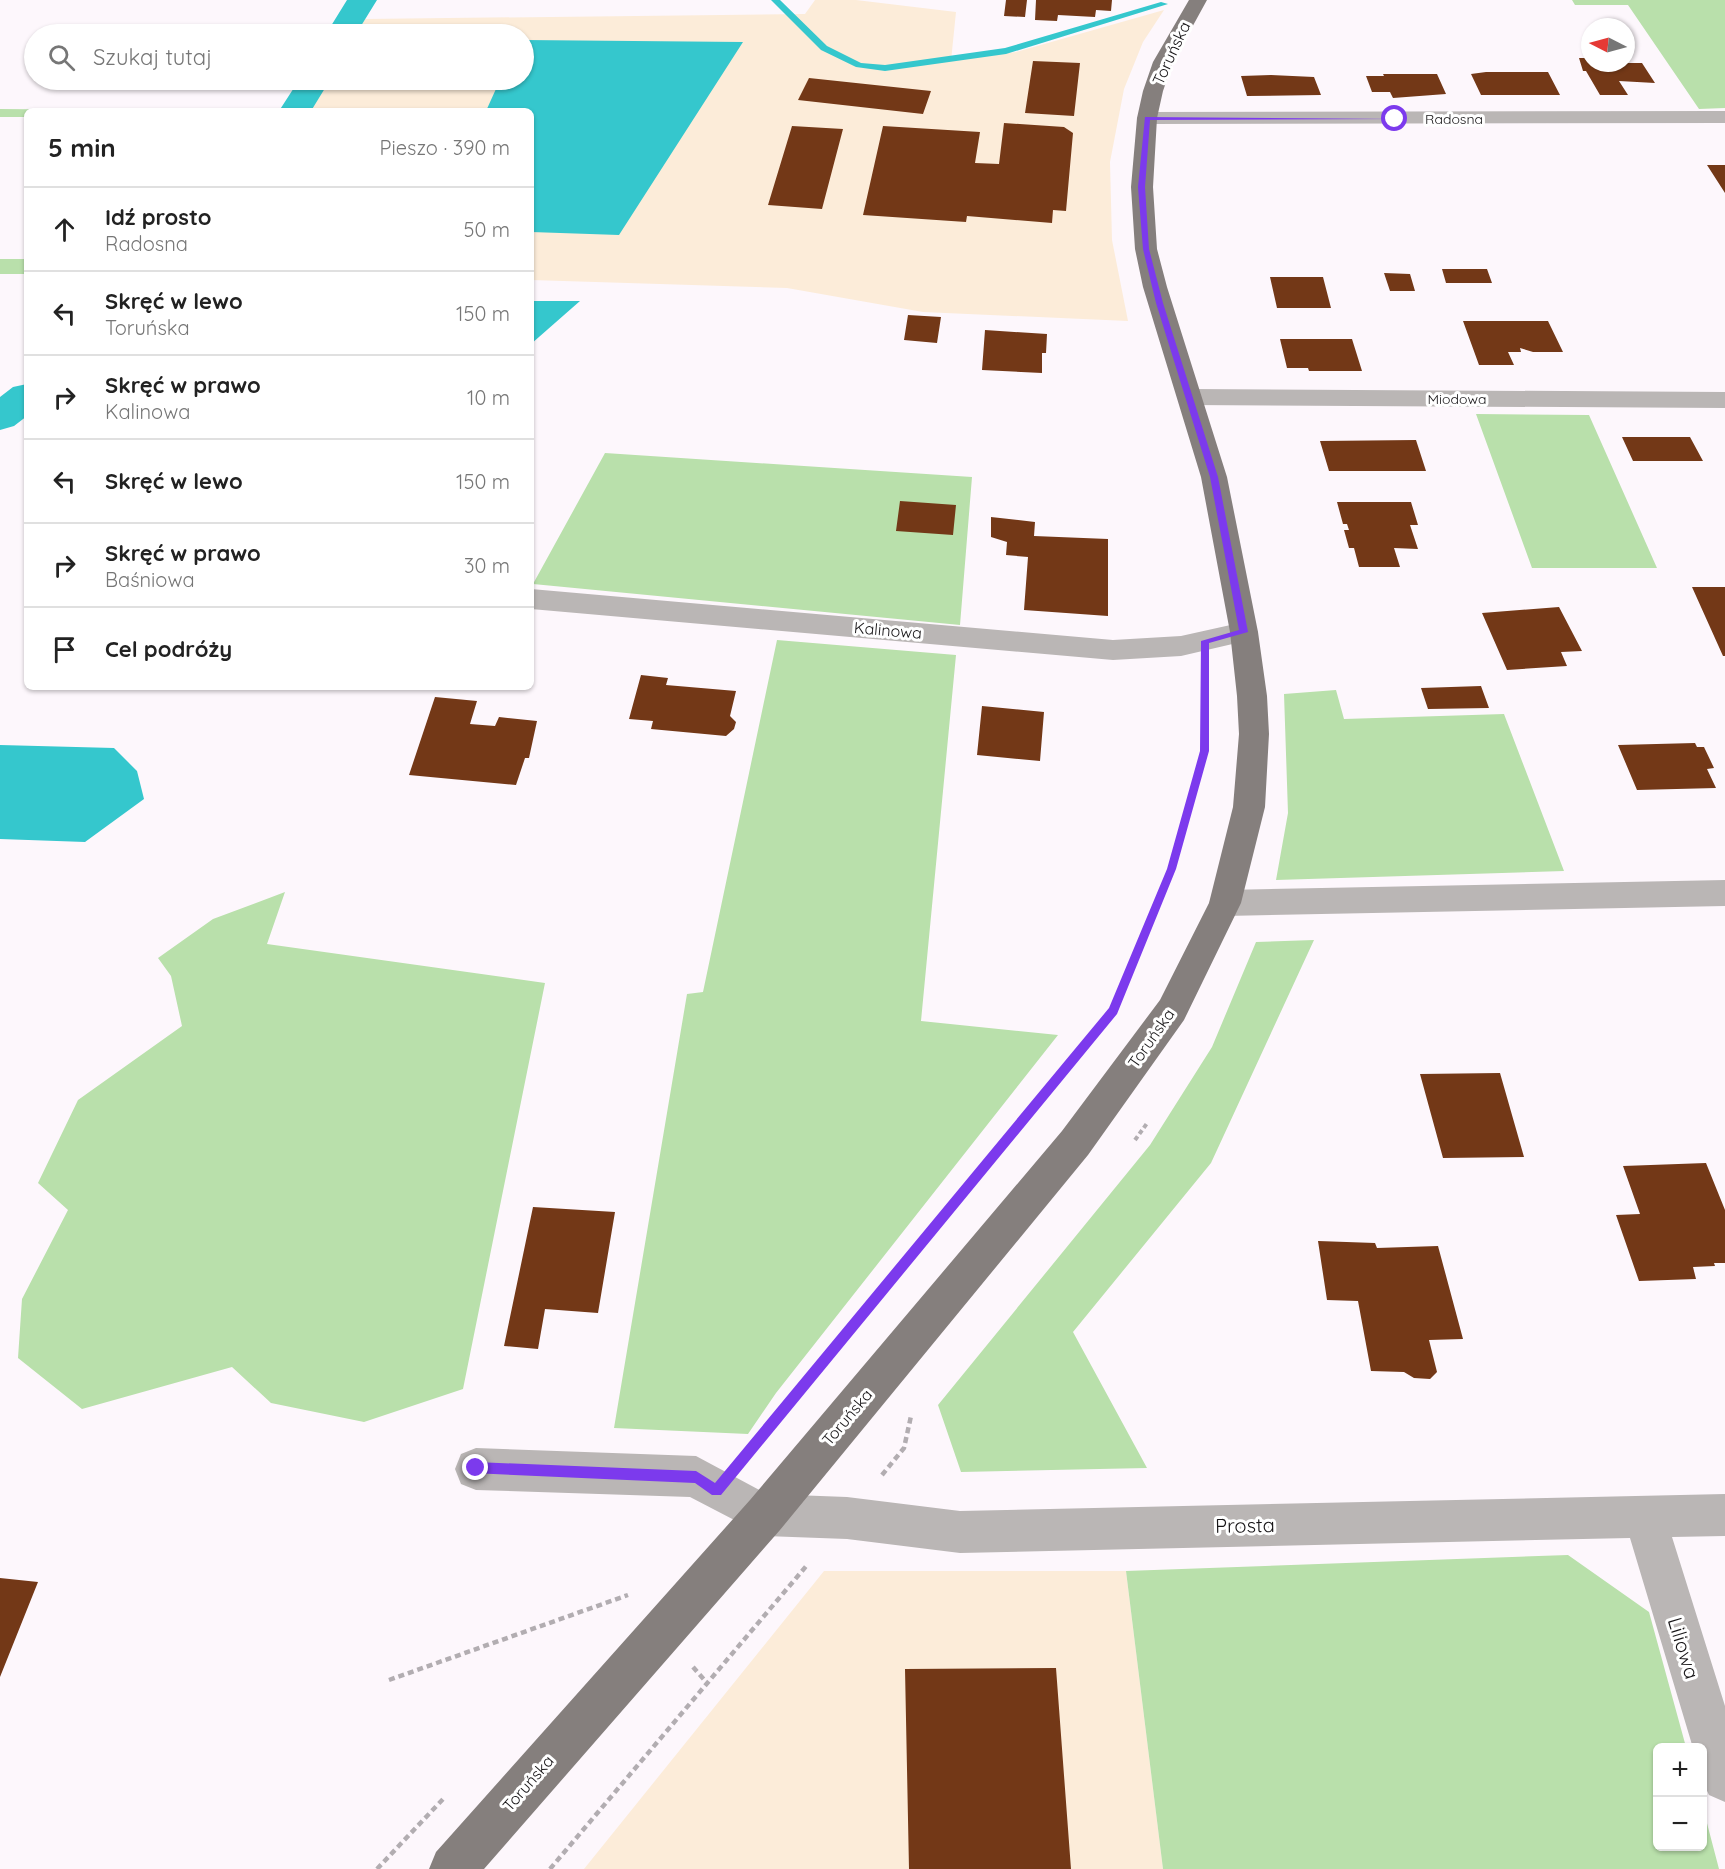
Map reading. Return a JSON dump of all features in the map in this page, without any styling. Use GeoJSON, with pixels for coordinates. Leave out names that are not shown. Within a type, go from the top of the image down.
{"type":"FeatureCollection","features":[{"type":"Feature","properties":{"kind":"main road","name":"Toruńska"},"geometry":{"type":"LineString","coordinates":[[453,1869],[660,1631],[765,1515],[1076,1143],[1172,1010],[1225,903],[1249,807],[1251,786],[1254,734],[1244,632],[1214,477],[1159,303],[1146,249],[1142,187],[1147,118],[1163,62],[1198,0]]}},
{"type":"Feature","properties":{"kind":"street","name":"Radosna"},"geometry":{"type":"LineString","coordinates":[[1147,118],[1725,117]]}},
{"type":"Feature","properties":{"kind":"street","name":"Miodowa"},"geometry":{"type":"LineString","coordinates":[[1190,397],[1725,400]]}},
{"type":"Feature","properties":{"kind":"street","name":"Kalinowa"},"geometry":{"type":"LineString","coordinates":[[534,599],[1113,650],[1181,646],[1244,632]]}},
{"type":"Feature","properties":{"kind":"street"},"geometry":{"type":"LineString","coordinates":[[1225,903],[1725,893]]}},
{"type":"Feature","properties":{"kind":"street"},"geometry":{"type":"LineString","coordinates":[[476,1468],[696,1477],[716,1491],[765,1515]]}},
{"type":"Feature","properties":{"kind":"street","name":"Prosta"},"geometry":{"type":"LineString","coordinates":[[765,1515],[847,1518],[960,1532],[1725,1515]]}},
{"type":"Feature","properties":{"kind":"street","name":"Liliowa"},"geometry":{"type":"LineString","coordinates":[[1644,1516],[1725,1779]]}},
{"type":"Feature","properties":{"kind":"path"},"geometry":{"type":"LineString","coordinates":[[716,1491],[1113,1011],[1171,869],[1204,751],[1205,641]]}},
{"type":"Feature","properties":{"kind":"path"},"geometry":{"type":"LineString","coordinates":[[1134,1141],[1154,1112]]}},
{"type":"Feature","properties":{"kind":"path"},"geometry":{"type":"LineString","coordinates":[[550,1869],[904,1448],[908,1423],[913,1414]]}},
{"type":"Feature","properties":{"kind":"path"},"geometry":{"type":"LineString","coordinates":[[389,1680],[628,1595],[707,1683]]}},
{"type":"Feature","properties":{"kind":"path"},"geometry":{"type":"LineString","coordinates":[[377,1869],[451,1791]]}},
{"type":"Feature","properties":{"kind":"shaded area"},"geometry":{"type":"Polygon","coordinates":[[[815,0],[856,0],[956,12],[951,61],[1016,52],[1164,10],[1143,42],[1124,89],[1110,162],[1112,240],[1128,321],[923,312],[787,288],[534,280],[534,108],[311,108],[322,90],[534,90],[534,24],[362,24],[365,19],[805,14],[815,0]]]}},
{"type":"Feature","properties":{"kind":"shaded area"},"geometry":{"type":"Polygon","coordinates":[[[824,1571],[1126,1571],[1163,1869],[584,1869],[824,1571]]]}},
{"type":"Feature","properties":{"kind":"green space"},"geometry":{"type":"Polygon","coordinates":[[[1572,0],[1725,0],[1725,108],[1699,109],[1628,5],[1575,5],[1572,0]]]}},
{"type":"Feature","properties":{"kind":"green space"},"geometry":{"type":"Polygon","coordinates":[[[0,109],[24,109],[24,117],[0,117],[0,109]]]}},
{"type":"Feature","properties":{"kind":"green space"},"geometry":{"type":"Polygon","coordinates":[[[0,259],[24,259],[24,274],[0,274],[0,259]]]}},
{"type":"Feature","properties":{"kind":"green space"},"geometry":{"type":"Polygon","coordinates":[[[1476,414],[1589,415],[1657,568],[1532,568],[1476,414]]]}},
{"type":"Feature","properties":{"kind":"green space"},"geometry":{"type":"Polygon","coordinates":[[[605,453],[972,477],[960,625],[534,584],[605,453]]]}},
{"type":"Feature","properties":{"kind":"green space"},"geometry":{"type":"Polygon","coordinates":[[[777,640],[956,655],[921,1021],[1058,1035],[776,1393],[748,1434],[614,1428],[687,994],[703,992],[777,640]]]}},
{"type":"Feature","properties":{"kind":"green space"},"geometry":{"type":"Polygon","coordinates":[[[1336,690],[1344,719],[1504,714],[1564,871],[1276,880],[1288,813],[1284,694],[1336,690]]]}},
{"type":"Feature","properties":{"kind":"green space"},"geometry":{"type":"Polygon","coordinates":[[[285,892],[267,944],[545,983],[463,1389],[364,1422],[271,1403],[232,1367],[82,1409],[18,1358],[22,1299],[68,1210],[38,1183],[78,1100],[182,1026],[171,976],[158,958],[213,919],[285,892]]]}},
{"type":"Feature","properties":{"kind":"green space"},"geometry":{"type":"Polygon","coordinates":[[[1314,940],[1211,1163],[1073,1332],[1147,1468],[961,1472],[938,1405],[1150,1145],[1212,1047],[1256,942],[1314,940]]]}},
{"type":"Feature","properties":{"kind":"green space"},"geometry":{"type":"Polygon","coordinates":[[[1568,1555],[1649,1612],[1685,1743],[1653,1743],[1653,1851],[1707,1851],[1707,1823],[1719,1869],[1163,1869],[1126,1571],[1568,1555]]]}},
{"type":"Feature","properties":{"kind":"water"},"geometry":{"type":"Polygon","coordinates":[[[534,40],[743,42],[619,235],[534,232],[534,108],[487,108],[495,90],[534,90],[534,40]]]}},
{"type":"Feature","properties":{"kind":"water"},"geometry":{"type":"Polygon","coordinates":[[[534,301],[580,301],[534,341],[534,301]]]}},
{"type":"Feature","properties":{"kind":"water"},"geometry":{"type":"Polygon","coordinates":[[[0,745],[114,748],[137,771],[144,799],[85,842],[0,839],[0,745]]]}},
{"type":"Feature","properties":{"kind":"building"},"geometry":{"type":"Polygon","coordinates":[[[1006,0],[1027,0],[1025,17],[1004,16],[1006,0]]]}},
{"type":"Feature","properties":{"kind":"building"},"geometry":{"type":"Polygon","coordinates":[[[1036,0],[1112,0],[1111,11],[1096,10],[1095,17],[1058,15],[1057,21],[1035,20],[1036,0]]]}},
{"type":"Feature","properties":{"kind":"building"},"geometry":{"type":"Polygon","coordinates":[[[1033,61],[1080,63],[1074,116],[1025,113],[1033,61]]]}},
{"type":"Feature","properties":{"kind":"building"},"geometry":{"type":"Polygon","coordinates":[[[1635,63],[1642,63],[1655,83],[1619,81],[1628,95],[1600,95],[1587,72],[1635,72],[1635,63]]]}},
{"type":"Feature","properties":{"kind":"building"},"geometry":{"type":"Polygon","coordinates":[[[1548,72],[1560,95],[1481,95],[1471,74],[1548,72]]]}},
{"type":"Feature","properties":{"kind":"building"},"geometry":{"type":"Polygon","coordinates":[[[1383,74],[1437,74],[1446,94],[1393,98],[1390,92],[1372,92],[1366,76],[1384,76],[1383,74]]]}},
{"type":"Feature","properties":{"kind":"building"},"geometry":{"type":"Polygon","coordinates":[[[1241,76],[1314,77],[1321,95],[1247,96],[1241,76]]]}},
{"type":"Feature","properties":{"kind":"building"},"geometry":{"type":"Polygon","coordinates":[[[809,78],[931,91],[923,114],[798,100],[809,78]]]}},
{"type":"Feature","properties":{"kind":"building"},"geometry":{"type":"Polygon","coordinates":[[[1004,123],[1064,127],[1073,133],[1066,211],[1053,210],[1052,223],[967,216],[966,222],[863,215],[883,126],[980,132],[975,163],[999,164],[1004,123]]]}},
{"type":"Feature","properties":{"kind":"building"},"geometry":{"type":"Polygon","coordinates":[[[792,126],[843,129],[822,209],[768,205],[792,126]]]}},
{"type":"Feature","properties":{"kind":"building"},"geometry":{"type":"Polygon","coordinates":[[[1707,165],[1725,165],[1725,193],[1707,165]]]}},
{"type":"Feature","properties":{"kind":"building"},"geometry":{"type":"Polygon","coordinates":[[[1442,269],[1487,269],[1492,283],[1446,283],[1442,269]]]}},
{"type":"Feature","properties":{"kind":"building"},"geometry":{"type":"Polygon","coordinates":[[[1384,273],[1410,274],[1415,291],[1390,291],[1384,273]]]}},
{"type":"Feature","properties":{"kind":"building"},"geometry":{"type":"Polygon","coordinates":[[[1270,277],[1323,277],[1331,308],[1277,308],[1270,277]]]}},
{"type":"Feature","properties":{"kind":"building"},"geometry":{"type":"Polygon","coordinates":[[[908,315],[941,317],[937,343],[904,340],[908,315]]]}},
{"type":"Feature","properties":{"kind":"building"},"geometry":{"type":"Polygon","coordinates":[[[1463,321],[1548,321],[1563,352],[1533,352],[1520,348],[1521,352],[1508,352],[1514,365],[1479,365],[1463,321]]]}},
{"type":"Feature","properties":{"kind":"building"},"geometry":{"type":"Polygon","coordinates":[[[985,330],[1047,334],[1046,353],[1042,353],[1042,373],[982,370],[985,330]]]}},
{"type":"Feature","properties":{"kind":"building"},"geometry":{"type":"Polygon","coordinates":[[[1280,339],[1352,339],[1362,371],[1309,371],[1308,368],[1287,368],[1280,339]]]}},
{"type":"Feature","properties":{"kind":"building"},"geometry":{"type":"Polygon","coordinates":[[[1622,437],[1690,437],[1703,461],[1633,461],[1622,437]]]}},
{"type":"Feature","properties":{"kind":"building"},"geometry":{"type":"Polygon","coordinates":[[[1416,440],[1426,471],[1329,471],[1320,441],[1416,440]]]}},
{"type":"Feature","properties":{"kind":"building"},"geometry":{"type":"Polygon","coordinates":[[[900,501],[956,505],[953,535],[896,531],[900,501]]]}},
{"type":"Feature","properties":{"kind":"building"},"geometry":{"type":"Polygon","coordinates":[[[1337,502],[1411,502],[1418,525],[1410,525],[1418,549],[1394,548],[1400,567],[1359,567],[1354,548],[1349,548],[1344,530],[1349,530],[1347,524],[1343,524],[1337,502]]]}},
{"type":"Feature","properties":{"kind":"building"},"geometry":{"type":"Polygon","coordinates":[[[991,517],[1035,522],[1034,536],[1108,539],[1108,616],[1024,610],[1028,557],[1006,555],[1007,542],[991,537],[991,517]]]}},
{"type":"Feature","properties":{"kind":"building"},"geometry":{"type":"Polygon","coordinates":[[[1692,587],[1725,587],[1725,656],[1723,656],[1692,587]]]}},
{"type":"Feature","properties":{"kind":"building"},"geometry":{"type":"Polygon","coordinates":[[[1559,607],[1582,651],[1561,652],[1567,666],[1507,670],[1482,613],[1559,607]]]}},
{"type":"Feature","properties":{"kind":"building"},"geometry":{"type":"Polygon","coordinates":[[[641,675],[668,678],[666,685],[736,691],[730,716],[736,722],[734,729],[726,736],[651,729],[653,721],[629,719],[641,675]]]}},
{"type":"Feature","properties":{"kind":"building"},"geometry":{"type":"Polygon","coordinates":[[[1481,686],[1489,708],[1428,709],[1421,688],[1481,686]]]}},
{"type":"Feature","properties":{"kind":"building"},"geometry":{"type":"Polygon","coordinates":[[[435,697],[477,701],[470,724],[495,726],[499,717],[537,721],[529,758],[525,758],[516,785],[409,775],[435,697]]]}},
{"type":"Feature","properties":{"kind":"building"},"geometry":{"type":"Polygon","coordinates":[[[982,706],[1044,712],[1040,761],[977,755],[982,706]]]}},
{"type":"Feature","properties":{"kind":"building"},"geometry":{"type":"Polygon","coordinates":[[[1695,743],[1697,747],[1704,747],[1714,768],[1707,769],[1716,788],[1637,790],[1618,745],[1695,743]]]}},
{"type":"Feature","properties":{"kind":"building"},"geometry":{"type":"Polygon","coordinates":[[[1500,1073],[1524,1157],[1443,1158],[1420,1074],[1500,1073]]]}},
{"type":"Feature","properties":{"kind":"building"},"geometry":{"type":"Polygon","coordinates":[[[1706,1163],[1725,1210],[1725,1263],[1693,1267],[1696,1279],[1639,1281],[1616,1215],[1640,1214],[1623,1166],[1706,1163]]]}},
{"type":"Feature","properties":{"kind":"building"},"geometry":{"type":"Polygon","coordinates":[[[533,1207],[615,1212],[598,1313],[545,1309],[538,1349],[504,1346],[533,1207]]]}},
{"type":"Feature","properties":{"kind":"building"},"geometry":{"type":"Polygon","coordinates":[[[1318,1241],[1375,1243],[1377,1248],[1438,1246],[1463,1339],[1429,1340],[1437,1372],[1430,1379],[1414,1378],[1404,1372],[1371,1371],[1358,1301],[1327,1300],[1318,1241]]]}},
{"type":"Feature","properties":{"kind":"building"},"geometry":{"type":"Polygon","coordinates":[[[0,1578],[38,1582],[0,1677],[0,1578]]]}},
{"type":"Feature","properties":{"kind":"building"},"geometry":{"type":"Polygon","coordinates":[[[1056,1668],[1071,1869],[909,1869],[905,1669],[1056,1668]]]}},
{"type":"Feature","properties":{"kind":"waterway"},"geometry":{"type":"LineString","coordinates":[[347,24],[362,0]]}},
{"type":"Feature","properties":{"kind":"waterway"},"geometry":{"type":"LineString","coordinates":[[775,0],[824,48],[859,65],[885,68],[1006,51],[1164,4]]}},
{"type":"Feature","properties":{"kind":"waterway"},"geometry":{"type":"LineString","coordinates":[[297,108],[308,90]]}},
{"type":"Feature","properties":{"kind":"waterway"},"geometry":{"type":"LineString","coordinates":[[0,417],[24,398]]}},
{"type":"Feature","properties":{"kind":"route"},"geometry":{"type":"LineString","coordinates":[[476,1468],[696,1477],[716,1491],[1113,1011],[1171,869],[1204,751],[1205,641],[1244,632],[1214,477],[1159,303],[1146,249],[1142,187],[1147,118],[1395,119]]}}]}
